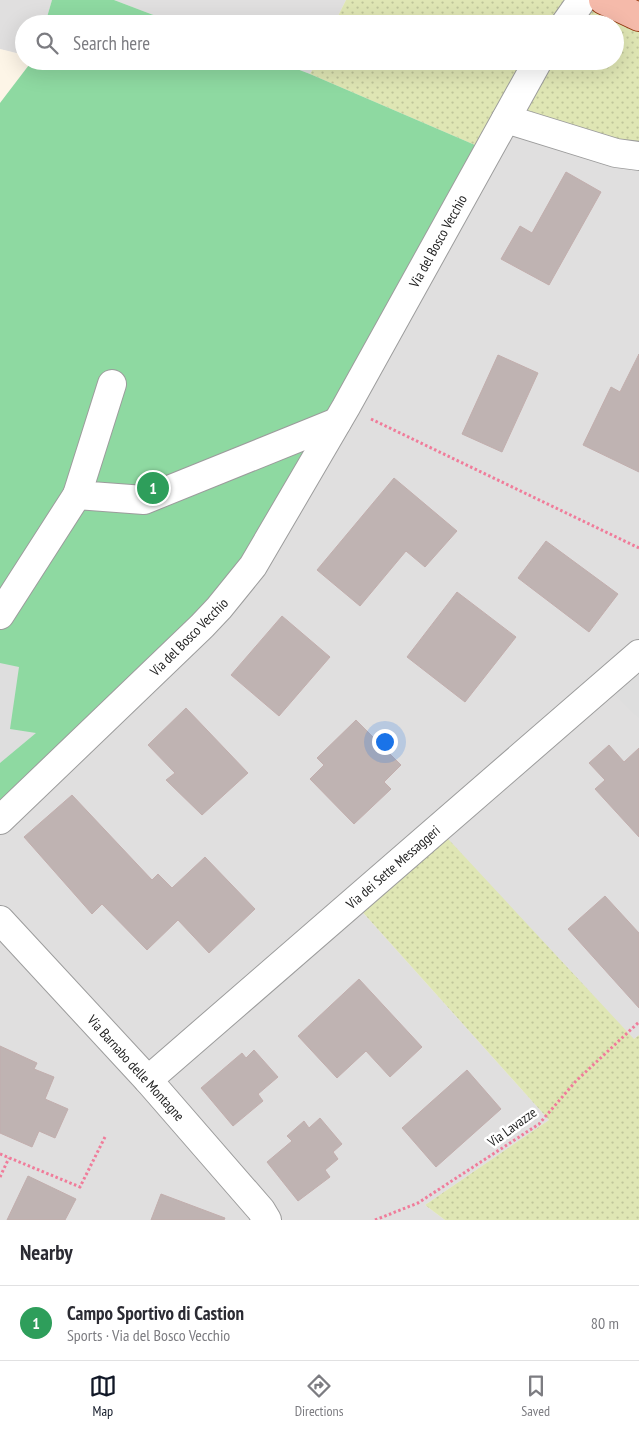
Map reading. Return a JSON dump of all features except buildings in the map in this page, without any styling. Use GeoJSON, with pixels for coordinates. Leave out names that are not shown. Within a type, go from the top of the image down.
{"type":"FeatureCollection","features":[{"type":"Feature","properties":{"kind":"main road"},"geometry":{"type":"LineString","coordinates":[[604,0],[639,16]]}},
{"type":"Feature","properties":{"kind":"street"},"geometry":{"type":"LineString","coordinates":[[571,15],[582,0]]}},
{"type":"Feature","properties":{"kind":"street","name":"Via del Bosco Vecchio"},"geometry":{"type":"LineString","coordinates":[[0,820],[219,608],[253,566],[342,414],[533,70]]}},
{"type":"Feature","properties":{"kind":"street"},"geometry":{"type":"LineString","coordinates":[[506,119],[616,153],[639,156]]}},
{"type":"Feature","properties":{"kind":"street"},"geometry":{"type":"LineString","coordinates":[[0,615],[77,495],[112,384]]}},
{"type":"Feature","properties":{"kind":"street"},"geometry":{"type":"LineString","coordinates":[[77,495],[144,500],[342,414]]}},
{"type":"Feature","properties":{"kind":"street","name":"Via dei Sette Messaggeri"},"geometry":{"type":"LineString","coordinates":[[148,1080],[639,654]]}},
{"type":"Feature","properties":{"kind":"street","name":"Via Barnabo delle Montagne"},"geometry":{"type":"LineString","coordinates":[[0,920],[148,1080],[261,1210],[267,1220]]}},
{"type":"Feature","properties":{"kind":"path"},"geometry":{"type":"LineString","coordinates":[[342,414],[639,548]]}},
{"type":"Feature","properties":{"kind":"path","name":"Via Lavazze"},"geometry":{"type":"LineString","coordinates":[[375,1220],[418,1203],[539,1124],[576,1081],[639,1022]]}},
{"type":"Feature","properties":{"kind":"path"},"geometry":{"type":"LineString","coordinates":[[0,1154],[80,1187],[104,1137]]}},
{"type":"Feature","properties":{"kind":"path"},"geometry":{"type":"LineString","coordinates":[[0,1177],[9,1158]]}},
{"type":"Feature","properties":{"kind":"shaded area"},"geometry":{"type":"Polygon","coordinates":[[[0,0],[52,0],[48,15],[15,15],[15,53],[0,49],[0,0]]]}},
{"type":"Feature","properties":{"kind":"shaded area"},"geometry":{"type":"Polygon","coordinates":[[[114,0],[346,0],[338,15],[153,15],[114,0]]]}},
{"type":"Feature","properties":{"kind":"shaded area"},"geometry":{"type":"Polygon","coordinates":[[[0,49],[15,53],[15,70],[25,70],[0,103],[0,49]]]}},
{"type":"Feature","properties":{"kind":"shaded area"},"geometry":{"type":"Polygon","coordinates":[[[300,70],[312,70],[310,74],[300,70]]]}},
{"type":"Feature","properties":{"kind":"shaded area"},"geometry":{"type":"Polygon","coordinates":[[[509,117],[639,157],[639,1035],[634,1039],[349,897],[549,1120],[425,1205],[445,1220],[0,1220],[0,820],[509,117]]]}},
{"type":"Feature","properties":{"kind":"shaded area"},"geometry":{"type":"Polygon","coordinates":[[[639,654],[639,718],[604,684],[639,654]]]}},
{"type":"Feature","properties":{"kind":"shaded area"},"geometry":{"type":"Polygon","coordinates":[[[0,663],[19,667],[10,729],[36,733],[0,763],[0,663]]]}},
{"type":"Feature","properties":{"kind":"green space"},"geometry":{"type":"Polygon","coordinates":[[[52,0],[114,0],[153,15],[48,15],[52,0]]]}},
{"type":"Feature","properties":{"kind":"green space"},"geometry":{"type":"Polygon","coordinates":[[[346,0],[639,0],[639,157],[506,119],[475,145],[310,74],[312,70],[624,70],[624,15],[338,15],[346,0]]]}},
{"type":"Feature","properties":{"kind":"green space"},"geometry":{"type":"Polygon","coordinates":[[[25,70],[300,70],[475,145],[509,117],[255,569],[0,820],[0,103],[25,70]]]}},
{"type":"Feature","properties":{"kind":"green space"},"geometry":{"type":"Polygon","coordinates":[[[437,827],[634,1039],[639,1035],[639,1220],[445,1220],[425,1205],[549,1120],[349,897],[437,827]]]}},
{"type":"Feature","properties":{"kind":"place","name":"Campo Sportivo di Castion"},"geometry":{"type":"Point","coordinates":[153,488]}}]}
